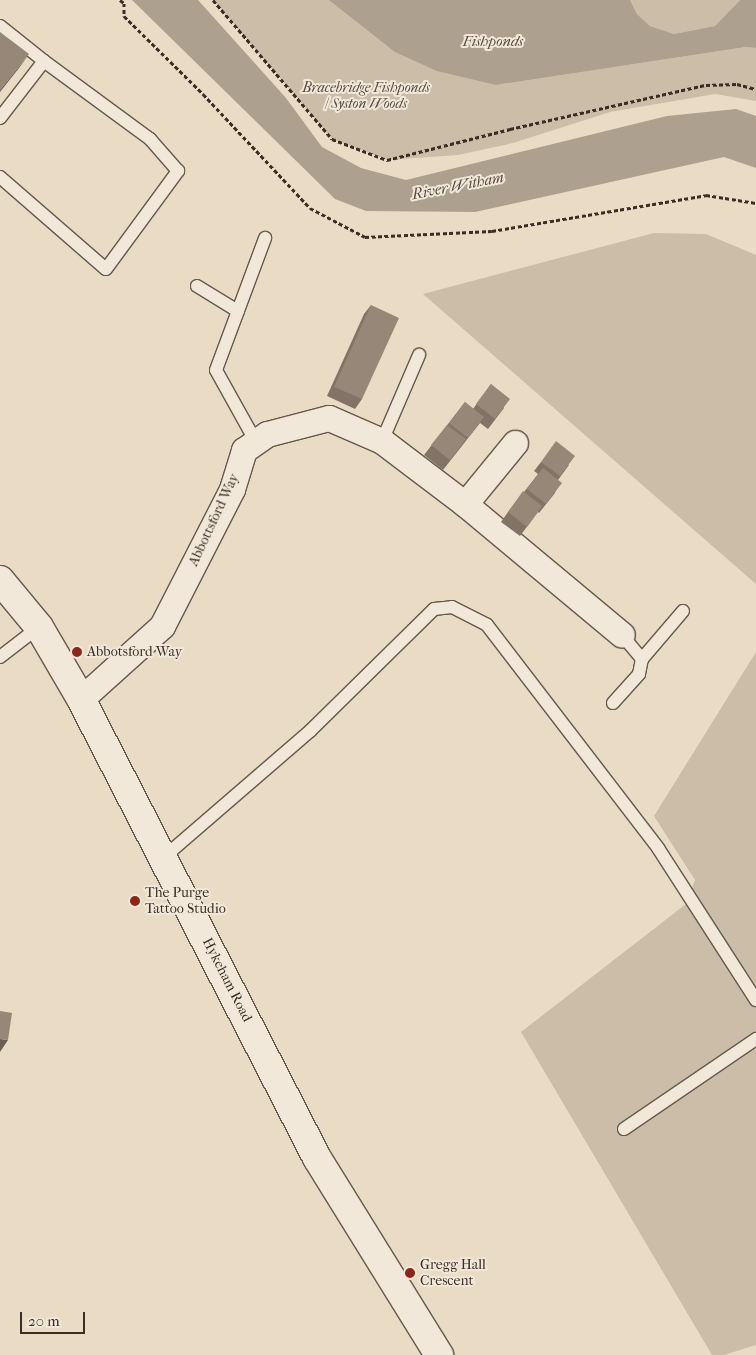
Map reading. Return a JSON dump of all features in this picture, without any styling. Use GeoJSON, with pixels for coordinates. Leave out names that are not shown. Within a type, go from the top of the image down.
{"type":"FeatureCollection","features":[{"type":"Feature","properties":{"kind":"street","name":"Abbottsford Way"},"geometry":{"type":"LineString","coordinates":[[81,699],[162,626],[232,489],[244,450],[267,434],[329,418],[382,441],[465,504],[622,635]]}},
{"type":"Feature","properties":{"kind":"street"},"geometry":{"type":"LineString","coordinates":[[465,504],[515,443]]}},
{"type":"Feature","properties":{"kind":"street","name":"Hykeham Road"},"geometry":{"type":"LineString","coordinates":[[0,580],[39,628],[81,699],[317,1158],[439,1355]]}},
{"type":"Feature","properties":{"kind":"lane"},"geometry":{"type":"LineString","coordinates":[[0,26],[150,140],[178,171],[106,269],[0,177]]}},
{"type":"Feature","properties":{"kind":"lane"},"geometry":{"type":"LineString","coordinates":[[0,118],[44,61]]}},
{"type":"Feature","properties":{"kind":"lane"},"geometry":{"type":"LineString","coordinates":[[256,442],[216,370],[265,238]]}},
{"type":"Feature","properties":{"kind":"lane"},"geometry":{"type":"LineString","coordinates":[[197,286],[238,311]]}},
{"type":"Feature","properties":{"kind":"lane"},"geometry":{"type":"LineString","coordinates":[[382,441],[419,355]]}},
{"type":"Feature","properties":{"kind":"lane"},"geometry":{"type":"LineString","coordinates":[[164,858],[310,731],[434,609],[452,607],[487,625],[658,848],[756,1000]]}},
{"type":"Feature","properties":{"kind":"lane"},"geometry":{"type":"LineString","coordinates":[[613,704],[639,674],[642,659],[683,611]]}},
{"type":"Feature","properties":{"kind":"lane"},"geometry":{"type":"LineString","coordinates":[[0,657],[39,628]]}},
{"type":"Feature","properties":{"kind":"lane"},"geometry":{"type":"LineString","coordinates":[[622,635],[642,659]]}},
{"type":"Feature","properties":{"kind":"lane"},"geometry":{"type":"LineString","coordinates":[[624,1129],[756,1039]]}},
{"type":"Feature","properties":{"kind":"path"},"geometry":{"type":"LineString","coordinates":[[120,0],[124,3],[124,16],[203,94],[310,208],[364,237],[492,231],[706,195],[756,203]]}},
{"type":"Feature","properties":{"kind":"path"},"geometry":{"type":"LineString","coordinates":[[212,0],[332,139],[387,160],[510,129],[706,85],[737,84],[756,89]]}},
{"type":"Feature","properties":{"kind":"green space","name":"Bracebridge Fishponds / Syston Woods"},"geometry":{"type":"Polygon","coordinates":[[[213,0],[329,0],[496,85],[746,47],[756,48],[756,101],[715,94],[610,112],[513,143],[458,155],[387,160],[332,139],[213,0]]]}},
{"type":"Feature","properties":{"kind":"green space"},"geometry":{"type":"Polygon","coordinates":[[[630,0],[740,0],[715,26],[674,34],[650,26],[637,14],[630,0]]]}},
{"type":"Feature","properties":{"kind":"green space"},"geometry":{"type":"Polygon","coordinates":[[[654,233],[706,234],[756,255],[756,584],[423,294],[654,233]]]}},
{"type":"Feature","properties":{"kind":"green space"},"geometry":{"type":"Polygon","coordinates":[[[756,652],[756,1345],[724,1355],[712,1355],[521,1032],[686,904],[695,880],[654,816],[756,652]]]}},
{"type":"Feature","properties":{"kind":"water","name":"River Witham"},"geometry":{"type":"Polygon","coordinates":[[[132,0],[198,0],[286,98],[322,147],[361,168],[406,180],[667,116],[736,109],[756,116],[756,168],[724,157],[475,212],[366,211],[335,199],[132,0]]]}},
{"type":"Feature","properties":{"kind":"water","name":"Fishponds"},"geometry":{"type":"Polygon","coordinates":[[[329,0],[630,0],[637,14],[650,26],[674,34],[715,26],[740,0],[756,0],[756,48],[746,47],[496,85],[437,71],[395,52],[329,0]]]}},
{"type":"Feature","properties":{"kind":"building"},"geometry":{"type":"Polygon","coordinates":[[[0,32],[29,54],[0,90],[0,32]]]}},
{"type":"Feature","properties":{"kind":"building"},"geometry":{"type":"Polygon","coordinates":[[[371,305],[399,318],[362,399],[334,387],[371,305]]]}},
{"type":"Feature","properties":{"kind":"building"},"geometry":{"type":"Polygon","coordinates":[[[491,384],[510,399],[495,419],[476,404],[491,384]]]}},
{"type":"Feature","properties":{"kind":"building"},"geometry":{"type":"Polygon","coordinates":[[[465,402],[484,417],[468,438],[449,423],[465,402]]]}},
{"type":"Feature","properties":{"kind":"building"},"geometry":{"type":"Polygon","coordinates":[[[447,425],[466,439],[450,460],[431,445],[447,425]]]}},
{"type":"Feature","properties":{"kind":"building"},"geometry":{"type":"Polygon","coordinates":[[[556,441],[575,456],[560,476],[541,462],[556,441]]]}},
{"type":"Feature","properties":{"kind":"building"},"geometry":{"type":"Polygon","coordinates":[[[543,468],[562,483],[546,504],[527,489],[543,468]]]}},
{"type":"Feature","properties":{"kind":"building"},"geometry":{"type":"Polygon","coordinates":[[[523,491],[542,506],[527,527],[508,512],[523,491]]]}},
{"type":"Feature","properties":{"kind":"building"},"geometry":{"type":"Polygon","coordinates":[[[0,1011],[12,1013],[8,1040],[0,1039],[0,1011]]]}},
{"type":"Feature","properties":{"kind":"place","name":"Abbotsford Way"},"geometry":{"type":"Point","coordinates":[77,652]}},
{"type":"Feature","properties":{"kind":"place","name":"The Purge Tattoo Studio"},"geometry":{"type":"Point","coordinates":[135,901]}},
{"type":"Feature","properties":{"kind":"place","name":"Gregg Hall Crescent"},"geometry":{"type":"Point","coordinates":[410,1273]}}]}
